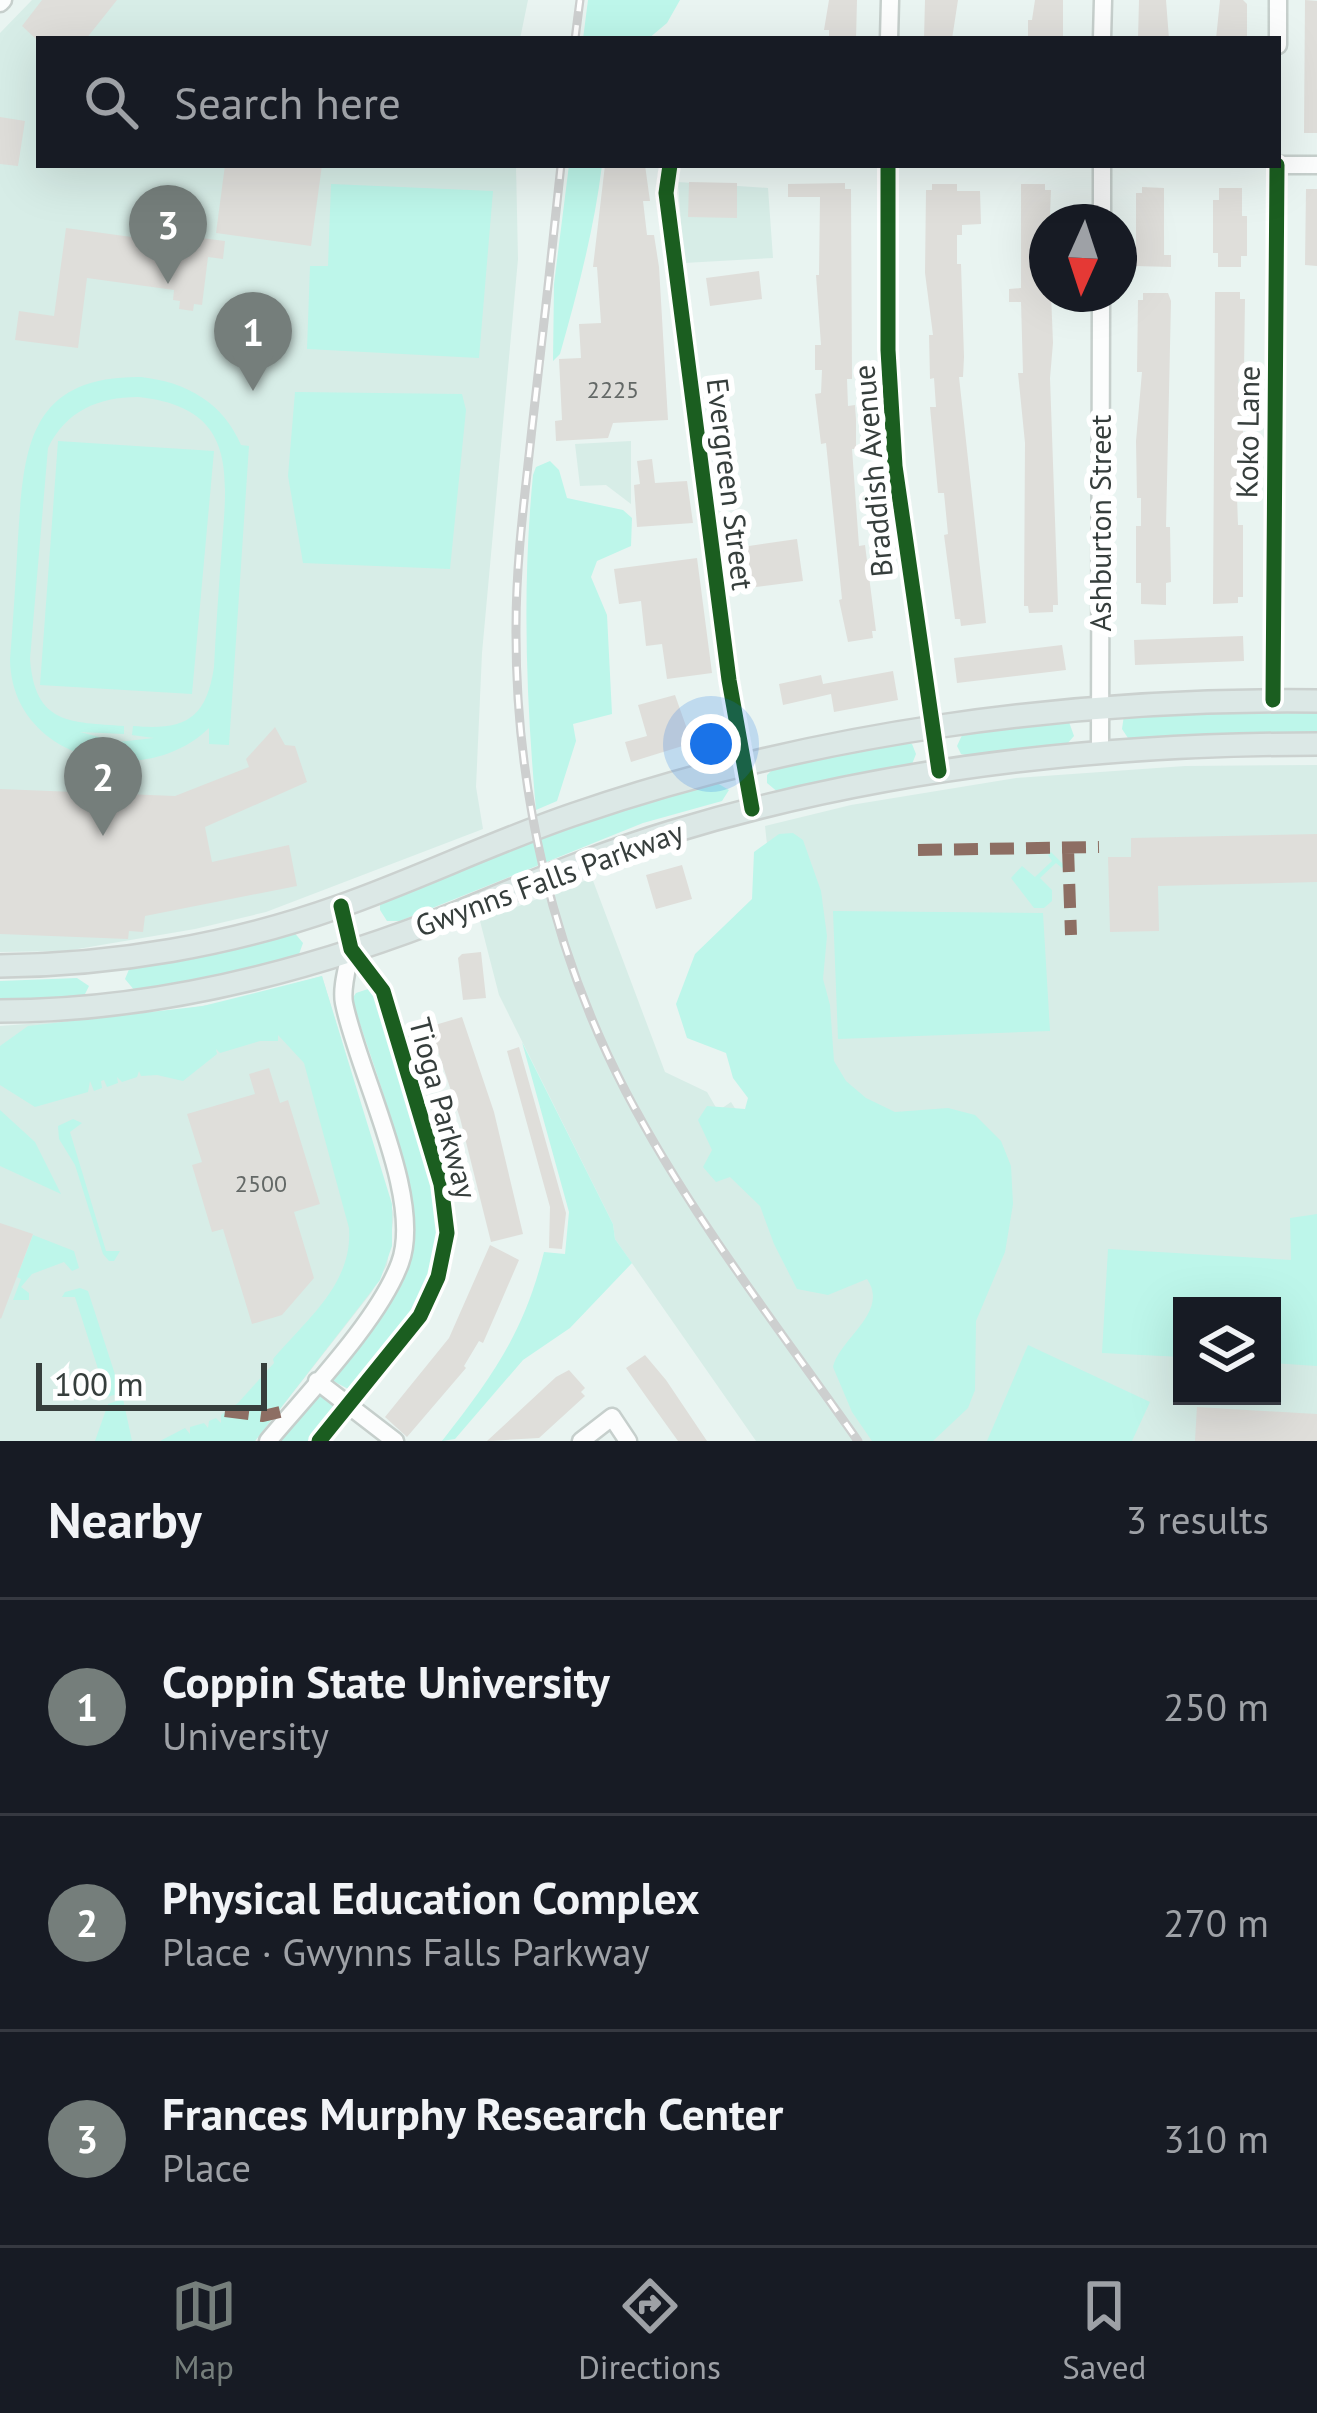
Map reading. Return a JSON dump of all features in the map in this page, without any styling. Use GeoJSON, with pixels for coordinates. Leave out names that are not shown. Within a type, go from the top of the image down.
{"type":"FeatureCollection","features":[{"type":"Feature","properties":{"kind":"main road","name":"Gwynns Falls Parkway"},"geometry":{"type":"LineString","coordinates":[[0,966],[82,962],[257,933],[340,907],[576,813],[742,767],[932,728],[1100,707],[1317,701]]}},
{"type":"Feature","properties":{"kind":"main road","name":"Gwynns Falls Parkway"},"geometry":{"type":"LineString","coordinates":[[0,1011],[70,1009],[159,998],[310,964],[460,911],[591,857],[752,809],[939,771],[1100,753],[1317,744]]}},
{"type":"Feature","properties":{"kind":"street"},"geometry":{"type":"LineString","coordinates":[[889,36],[890,0]]}},
{"type":"Feature","properties":{"kind":"street"},"geometry":{"type":"LineString","coordinates":[[1102,0],[1102,36]]}},
{"type":"Feature","properties":{"kind":"street"},"geometry":{"type":"LineString","coordinates":[[1278,0],[1278,36]]}},
{"type":"Feature","properties":{"kind":"street"},"geometry":{"type":"LineString","coordinates":[[1281,165],[1317,165]]}},
{"type":"Feature","properties":{"kind":"street","name":"Evergreen Street"},"geometry":{"type":"LineString","coordinates":[[670,168],[666,193],[742,767],[752,809]]}},
{"type":"Feature","properties":{"kind":"street","name":"Braddish Avenue"},"geometry":{"type":"LineString","coordinates":[[888,168],[892,421],[901,524],[939,771]]}},
{"type":"Feature","properties":{"kind":"street"},"geometry":{"type":"LineString","coordinates":[[1102,168],[1102,204]]}},
{"type":"Feature","properties":{"kind":"street","name":"Koko Lane"},"geometry":{"type":"LineString","coordinates":[[1273,700],[1277,168]]}},
{"type":"Feature","properties":{"kind":"street","name":"Ashburton Street"},"geometry":{"type":"LineString","coordinates":[[1100,753],[1101,312]]}},
{"type":"Feature","properties":{"kind":"street","name":"Tioga Parkway"},"geometry":{"type":"LineString","coordinates":[[319,1441],[420,1316],[438,1277],[447,1234],[441,1184],[383,991],[351,949],[340,907]]}},
{"type":"Feature","properties":{"kind":"street","name":"Tioga Parkway"},"geometry":{"type":"LineString","coordinates":[[268,1441],[385,1294],[404,1250],[402,1195],[343,999],[351,949]]}},
{"type":"Feature","properties":{"kind":"street"},"geometry":{"type":"LineString","coordinates":[[317,1381],[395,1441]]}},
{"type":"Feature","properties":{"kind":"street"},"geometry":{"type":"LineString","coordinates":[[581,1441],[612,1417],[628,1441]]}},
{"type":"Feature","properties":{"kind":"shaded area"},"geometry":{"type":"Polygon","coordinates":[[[32,0],[528,0],[521,36],[36,36],[36,168],[516,168],[518,259],[482,653],[476,787],[483,829],[266,912],[66,951],[0,952],[0,33],[32,0]]]}},
{"type":"Feature","properties":{"kind":"shaded area"},"geometry":{"type":"Polygon","coordinates":[[[678,182],[768,188],[773,258],[684,263],[678,182]]]}},
{"type":"Feature","properties":{"kind":"shaded area"},"geometry":{"type":"Polygon","coordinates":[[[631,441],[631,504],[606,485],[580,486],[575,444],[631,441]]]}},
{"type":"Feature","properties":{"kind":"shaded area"},"geometry":{"type":"Polygon","coordinates":[[[1317,765],[1317,1441],[756,1441],[615,1239],[613,1224],[499,995],[480,921],[592,878],[665,1072],[707,1092],[718,1111],[731,1102],[761,1150],[798,1129],[765,826],[851,805],[1016,778],[1185,766],[1317,765]]]}},
{"type":"Feature","properties":{"kind":"shaded area"},"geometry":{"type":"Polygon","coordinates":[[[322,976],[394,1215],[387,1265],[371,1293],[255,1441],[0,1441],[0,1026],[149,1015],[231,1001],[322,976]]]}},
{"type":"Feature","properties":{"kind":"green space"},"geometry":{"type":"Polygon","coordinates":[[[588,0],[680,0],[667,23],[652,36],[583,36],[588,0]]]}},
{"type":"Feature","properties":{"kind":"green space"},"geometry":{"type":"Polygon","coordinates":[[[569,168],[602,168],[579,283],[560,354],[553,361],[554,284],[569,168]]]}},
{"type":"Feature","properties":{"kind":"green space"},"geometry":{"type":"Polygon","coordinates":[[[331,184],[493,191],[479,358],[307,349],[310,266],[328,266],[331,184]]]}},
{"type":"Feature","properties":{"kind":"green space"},"geometry":{"type":"Polygon","coordinates":[[[141,377],[188,390],[214,406],[241,445],[249,446],[229,745],[209,744],[209,728],[182,748],[150,758],[118,761],[86,756],[56,742],[33,722],[16,694],[10,660],[20,505],[30,447],[39,423],[54,404],[75,389],[104,380],[141,377]],[[138,397],[97,403],[64,424],[48,448],[30,659],[33,681],[39,697],[59,716],[124,726],[124,734],[80,732],[118,742],[154,738],[132,735],[133,726],[165,726],[189,719],[205,700],[214,667],[224,467],[209,428],[170,403],[138,397]]]}},
{"type":"Feature","properties":{"kind":"green space"},"geometry":{"type":"Polygon","coordinates":[[[295,392],[462,394],[466,410],[450,569],[303,563],[288,476],[295,392]]]}},
{"type":"Feature","properties":{"kind":"green space"},"geometry":{"type":"Polygon","coordinates":[[[58,441],[214,451],[192,694],[40,685],[58,441]]]}},
{"type":"Feature","properties":{"kind":"green space"},"geometry":{"type":"Polygon","coordinates":[[[550,461],[559,470],[567,498],[623,510],[632,518],[631,546],[597,561],[591,577],[607,615],[612,714],[573,724],[576,741],[557,801],[536,810],[527,559],[533,475],[536,467],[550,461]]]}},
{"type":"Feature","properties":{"kind":"green space"},"geometry":{"type":"Polygon","coordinates":[[[1317,709],[1317,735],[1135,739],[1122,729],[1124,715],[1317,709]]]}},
{"type":"Feature","properties":{"kind":"green space"},"geometry":{"type":"Polygon","coordinates":[[[1069,722],[1074,736],[1067,744],[971,756],[961,754],[957,746],[963,733],[1069,722]]]}},
{"type":"Feature","properties":{"kind":"green space"},"geometry":{"type":"Polygon","coordinates":[[[905,741],[916,754],[904,768],[779,793],[767,783],[775,767],[905,741]]]}},
{"type":"Feature","properties":{"kind":"green space"},"geometry":{"type":"Polygon","coordinates":[[[717,783],[729,790],[722,801],[643,823],[400,921],[387,921],[380,910],[380,902],[562,828],[717,783]]]}},
{"type":"Feature","properties":{"kind":"green space"},"geometry":{"type":"Polygon","coordinates":[[[793,833],[803,840],[821,891],[827,936],[823,979],[834,1061],[846,1081],[866,1098],[895,1112],[948,1108],[975,1115],[1001,1141],[1011,1166],[1013,1204],[1005,1252],[976,1321],[975,1390],[968,1408],[933,1441],[872,1441],[852,1412],[833,1367],[868,1314],[872,1291],[867,1279],[828,1295],[797,1289],[760,1206],[730,1177],[716,1182],[703,1167],[712,1150],[698,1120],[707,1106],[745,1109],[748,1098],[733,1078],[726,1053],[687,1038],[676,1004],[695,954],[752,899],[754,852],[779,834],[793,833]]]}},
{"type":"Feature","properties":{"kind":"green space"},"geometry":{"type":"Polygon","coordinates":[[[1051,852],[1065,866],[1056,863],[1040,878],[1052,890],[1052,901],[1044,908],[1034,908],[1011,878],[1022,866],[1035,877],[1052,861],[1051,852]]]}},
{"type":"Feature","properties":{"kind":"green space"},"geometry":{"type":"Polygon","coordinates":[[[833,911],[1043,913],[1050,1031],[838,1039],[833,911]]]}},
{"type":"Feature","properties":{"kind":"green space"},"geometry":{"type":"Polygon","coordinates":[[[293,931],[303,943],[298,957],[233,976],[135,991],[125,979],[130,967],[293,931]]]}},
{"type":"Feature","properties":{"kind":"green space"},"geometry":{"type":"Polygon","coordinates":[[[322,976],[392,1204],[392,1246],[380,1280],[255,1441],[160,1441],[185,1428],[190,1434],[190,1427],[204,1423],[208,1428],[216,1418],[221,1423],[221,1415],[238,1403],[325,1300],[343,1267],[349,1228],[304,1063],[278,1035],[278,1041],[260,1041],[220,1053],[216,1049],[217,1054],[183,1081],[141,1076],[139,1071],[137,1077],[122,1082],[117,1077],[118,1083],[107,1087],[101,1081],[102,1088],[94,1091],[90,1081],[88,1092],[35,1107],[0,1085],[0,1046],[28,1026],[203,1006],[322,976]]]}},
{"type":"Feature","properties":{"kind":"green space"},"geometry":{"type":"Polygon","coordinates":[[[77,978],[89,986],[83,998],[0,1002],[0,981],[77,978]]]}},
{"type":"Feature","properties":{"kind":"green space"},"geometry":{"type":"Polygon","coordinates":[[[371,988],[377,990],[428,1151],[437,1236],[431,1275],[415,1311],[352,1391],[333,1381],[332,1372],[391,1303],[405,1277],[412,1249],[406,1178],[397,1140],[352,999],[371,988]]]}},
{"type":"Feature","properties":{"kind":"green space"},"geometry":{"type":"Polygon","coordinates":[[[522,1042],[613,1224],[615,1239],[632,1263],[570,1328],[523,1360],[455,1439],[442,1441],[516,1331],[544,1252],[565,1254],[569,1212],[522,1042]]]}},
{"type":"Feature","properties":{"kind":"green space"},"geometry":{"type":"Polygon","coordinates":[[[0,1110],[35,1142],[61,1194],[0,1166],[0,1110]]]}},
{"type":"Feature","properties":{"kind":"green space"},"geometry":{"type":"Polygon","coordinates":[[[73,1119],[82,1123],[70,1132],[106,1251],[120,1251],[114,1261],[103,1254],[75,1165],[59,1139],[58,1126],[73,1119]]]}},
{"type":"Feature","properties":{"kind":"green space"},"geometry":{"type":"Polygon","coordinates":[[[1317,1214],[1317,1366],[1281,1364],[1281,1297],[1173,1297],[1173,1357],[1102,1353],[1108,1249],[1291,1260],[1290,1218],[1317,1214]]]}},
{"type":"Feature","properties":{"kind":"green space"},"geometry":{"type":"Polygon","coordinates":[[[33,1235],[74,1251],[79,1268],[72,1271],[64,1262],[32,1274],[21,1287],[29,1293],[29,1300],[13,1300],[21,1279],[17,1277],[33,1235]]]}},
{"type":"Feature","properties":{"kind":"green space"},"geometry":{"type":"Polygon","coordinates":[[[80,1288],[88,1291],[121,1393],[107,1397],[75,1297],[62,1297],[80,1288]]]}},
{"type":"Feature","properties":{"kind":"green space"},"geometry":{"type":"Polygon","coordinates":[[[1028,1345],[1150,1402],[1132,1441],[987,1441],[1028,1345]]]}},
{"type":"Feature","properties":{"kind":"green space"},"geometry":{"type":"Polygon","coordinates":[[[319,1392],[338,1408],[313,1441],[278,1441],[319,1392]]]}},
{"type":"Feature","properties":{"kind":"green space"},"geometry":{"type":"Polygon","coordinates":[[[123,1399],[132,1441],[95,1441],[108,1404],[123,1399]]]}},
{"type":"Feature","properties":{"kind":"building"},"geometry":{"type":"Polygon","coordinates":[[[42,0],[117,0],[88,36],[36,39],[22,26],[42,0]]]}},
{"type":"Feature","properties":{"kind":"building"},"geometry":{"type":"Polygon","coordinates":[[[829,0],[857,0],[856,36],[829,36],[829,30],[824,30],[829,0]]]}},
{"type":"Feature","properties":{"kind":"building"},"geometry":{"type":"Polygon","coordinates":[[[925,0],[958,0],[952,36],[924,36],[925,0]]]}},
{"type":"Feature","properties":{"kind":"building"},"geometry":{"type":"Polygon","coordinates":[[[1035,0],[1063,0],[1063,36],[1028,36],[1028,20],[1032,20],[1035,0]]]}},
{"type":"Feature","properties":{"kind":"building"},"geometry":{"type":"Polygon","coordinates":[[[1139,0],[1166,0],[1169,36],[1138,36],[1139,0]]]}},
{"type":"Feature","properties":{"kind":"building"},"geometry":{"type":"Polygon","coordinates":[[[1220,0],[1243,0],[1247,36],[1216,36],[1220,0]]]}},
{"type":"Feature","properties":{"kind":"building"},"geometry":{"type":"Polygon","coordinates":[[[1305,0],[1317,1],[1317,133],[1304,133],[1305,0]]]}},
{"type":"Feature","properties":{"kind":"building"},"geometry":{"type":"Polygon","coordinates":[[[0,117],[25,121],[18,166],[0,164],[0,117]]]}},
{"type":"Feature","properties":{"kind":"building"},"geometry":{"type":"Polygon","coordinates":[[[225,168],[322,168],[311,246],[216,233],[225,168]]]}},
{"type":"Feature","properties":{"kind":"building"},"geometry":{"type":"Polygon","coordinates":[[[605,168],[645,168],[650,201],[643,201],[647,235],[654,235],[659,267],[668,420],[613,423],[608,438],[556,441],[555,421],[562,420],[559,359],[581,358],[579,324],[601,323],[597,267],[593,267],[605,168]]]}},
{"type":"Feature","properties":{"kind":"building"},"geometry":{"type":"Polygon","coordinates":[[[689,182],[737,183],[737,218],[688,217],[689,182]]]}},
{"type":"Feature","properties":{"kind":"building"},"geometry":{"type":"Polygon","coordinates":[[[845,183],[845,189],[851,189],[852,379],[847,379],[848,406],[855,405],[856,449],[852,449],[859,546],[865,545],[876,631],[872,631],[873,638],[848,642],[839,600],[826,443],[821,444],[815,394],[821,393],[822,370],[815,370],[815,345],[821,345],[816,275],[820,197],[788,197],[788,184],[845,183]]]}},
{"type":"Feature","properties":{"kind":"building"},"geometry":{"type":"Polygon","coordinates":[[[932,184],[957,184],[957,191],[980,191],[981,224],[962,225],[962,235],[957,235],[957,264],[961,264],[964,357],[963,377],[959,377],[986,623],[961,626],[960,619],[955,619],[944,535],[948,534],[944,493],[938,493],[930,407],[936,407],[934,378],[930,379],[929,335],[933,335],[925,273],[926,190],[932,190],[932,184]]]}},
{"type":"Feature","properties":{"kind":"building"},"geometry":{"type":"Polygon","coordinates":[[[1021,184],[1045,184],[1045,190],[1051,190],[1050,204],[1029,204],[1029,312],[1052,312],[1058,605],[1053,605],[1053,612],[1029,613],[1024,606],[1025,443],[1018,373],[1023,373],[1021,302],[1009,302],[1009,289],[1021,288],[1021,184]]]}},
{"type":"Feature","properties":{"kind":"building"},"geometry":{"type":"Polygon","coordinates":[[[1142,187],[1164,188],[1164,255],[1171,255],[1171,267],[1137,266],[1136,193],[1142,193],[1142,187]]]}},
{"type":"Feature","properties":{"kind":"building"},"geometry":{"type":"Polygon","coordinates":[[[1219,188],[1242,188],[1247,256],[1241,256],[1241,267],[1218,267],[1218,253],[1213,253],[1213,200],[1219,200],[1219,188]]]}},
{"type":"Feature","properties":{"kind":"building"},"geometry":{"type":"Polygon","coordinates":[[[1306,189],[1317,189],[1317,266],[1305,265],[1306,189]]]}},
{"type":"Feature","properties":{"kind":"building"},"geometry":{"type":"Polygon","coordinates":[[[66,228],[168,242],[170,234],[225,241],[223,259],[208,257],[202,305],[194,304],[193,311],[179,309],[174,290],[87,278],[78,348],[15,340],[19,311],[54,316],[66,228]]]}},
{"type":"Feature","properties":{"kind":"building"},"geometry":{"type":"Polygon","coordinates":[[[759,271],[762,299],[710,306],[706,278],[759,271]]]}},
{"type":"Feature","properties":{"kind":"building"},"geometry":{"type":"Polygon","coordinates":[[[1215,292],[1240,292],[1240,299],[1245,299],[1244,371],[1239,371],[1238,397],[1243,397],[1243,497],[1237,497],[1238,525],[1243,525],[1243,597],[1238,597],[1238,603],[1213,604],[1215,292]]]}},
{"type":"Feature","properties":{"kind":"building"},"geometry":{"type":"Polygon","coordinates":[[[1143,293],[1168,293],[1171,301],[1166,527],[1170,527],[1171,582],[1166,583],[1166,605],[1141,604],[1141,583],[1136,583],[1136,526],[1141,526],[1136,441],[1142,372],[1137,372],[1138,300],[1143,300],[1143,293]]]}},
{"type":"Feature","properties":{"kind":"building"},"geometry":{"type":"Polygon","coordinates":[[[652,459],[655,483],[687,481],[693,523],[637,527],[637,461],[652,459]]]}},
{"type":"Feature","properties":{"kind":"building"},"geometry":{"type":"Polygon","coordinates":[[[797,539],[803,581],[748,588],[742,547],[797,539]]]}},
{"type":"Feature","properties":{"kind":"building"},"geometry":{"type":"Polygon","coordinates":[[[697,558],[712,673],[667,679],[662,644],[646,646],[641,601],[619,604],[614,569],[697,558]]]}},
{"type":"Feature","properties":{"kind":"building"},"geometry":{"type":"Polygon","coordinates":[[[1243,636],[1244,661],[1135,665],[1134,640],[1243,636]]]}},
{"type":"Feature","properties":{"kind":"building"},"geometry":{"type":"Polygon","coordinates":[[[1062,645],[1066,670],[957,683],[954,658],[1062,645]]]}},
{"type":"Feature","properties":{"kind":"building"},"geometry":{"type":"Polygon","coordinates":[[[893,671],[898,700],[834,712],[831,694],[783,705],[779,684],[821,675],[823,684],[893,671]]]}},
{"type":"Feature","properties":{"kind":"building"},"geometry":{"type":"Polygon","coordinates":[[[675,695],[692,743],[631,762],[625,742],[647,736],[638,705],[675,695]]]}},
{"type":"Feature","properties":{"kind":"building"},"geometry":{"type":"Polygon","coordinates":[[[275,727],[285,745],[295,746],[307,782],[205,827],[212,862],[289,845],[297,886],[145,916],[143,932],[129,931],[128,939],[0,934],[0,789],[175,796],[249,767],[246,759],[275,727]]]}},
{"type":"Feature","properties":{"kind":"building"},"geometry":{"type":"Polygon","coordinates":[[[1317,834],[1317,882],[1158,886],[1159,931],[1110,932],[1108,857],[1131,857],[1131,838],[1317,834]]]}},
{"type":"Feature","properties":{"kind":"building"},"geometry":{"type":"Polygon","coordinates":[[[682,865],[692,899],[656,909],[646,875],[682,865]]]}},
{"type":"Feature","properties":{"kind":"building"},"geometry":{"type":"Polygon","coordinates":[[[481,952],[486,998],[463,1000],[458,958],[481,952]]]}},
{"type":"Feature","properties":{"kind":"building"},"geometry":{"type":"Polygon","coordinates":[[[462,1017],[494,1112],[523,1234],[491,1242],[460,1118],[431,1030],[462,1017]]]}},
{"type":"Feature","properties":{"kind":"building"},"geometry":{"type":"Polygon","coordinates":[[[519,1047],[566,1213],[562,1249],[549,1248],[550,1207],[507,1051],[519,1047]]]}},
{"type":"Feature","properties":{"kind":"building"},"geometry":{"type":"Polygon","coordinates":[[[269,1068],[280,1103],[288,1100],[320,1204],[294,1212],[314,1278],[282,1315],[252,1324],[223,1229],[212,1232],[192,1165],[202,1162],[187,1114],[255,1094],[249,1074],[269,1068]]]}},
{"type":"Feature","properties":{"kind":"building"},"geometry":{"type":"Polygon","coordinates":[[[0,1223],[33,1234],[1,1319],[0,1318],[0,1223]]]}},
{"type":"Feature","properties":{"kind":"building"},"geometry":{"type":"Polygon","coordinates":[[[490,1245],[519,1260],[497,1311],[466,1368],[407,1437],[385,1417],[449,1338],[490,1245]]]}},
{"type":"Feature","properties":{"kind":"building"},"geometry":{"type":"Polygon","coordinates":[[[645,1355],[707,1441],[678,1441],[626,1368],[645,1355]]]}},
{"type":"Feature","properties":{"kind":"building"},"geometry":{"type":"Polygon","coordinates":[[[569,1370],[585,1388],[581,1392],[585,1396],[539,1438],[487,1441],[556,1377],[569,1370]]]}},
{"type":"Feature","properties":{"kind":"building"},"geometry":{"type":"Polygon","coordinates":[[[1197,1407],[1317,1414],[1317,1441],[1195,1441],[1197,1407]]]}},
{"type":"Feature","properties":{"kind":"railway"},"geometry":{"type":"LineString","coordinates":[[575,36],[580,0]]}},
{"type":"Feature","properties":{"kind":"railway"},"geometry":{"type":"LineString","coordinates":[[561,168],[516,602],[522,747],[543,866],[577,982],[651,1138],[707,1227],[858,1441]]}},
{"type":"Feature","properties":{"kind":"marked path"},"geometry":{"type":"LineString","coordinates":[[918,850],[1099,847]]}},
{"type":"Feature","properties":{"kind":"marked path"},"geometry":{"type":"LineString","coordinates":[[1068,848],[1071,935]]}},
{"type":"Feature","properties":{"kind":"marked path"},"geometry":{"type":"LineString","coordinates":[[225,1411],[263,1416],[280,1412]]}},
{"type":"Feature","properties":{"kind":"cycle path"},"geometry":{"type":"LineString","coordinates":[[670,168],[666,193],[729,680],[752,809]]}},
{"type":"Feature","properties":{"kind":"cycle path"},"geometry":{"type":"LineString","coordinates":[[888,168],[888,350],[895,466],[939,771]]}},
{"type":"Feature","properties":{"kind":"cycle path"},"geometry":{"type":"LineString","coordinates":[[1273,700],[1277,168]]}},
{"type":"Feature","properties":{"kind":"cycle path"},"geometry":{"type":"LineString","coordinates":[[319,1441],[420,1316],[438,1277],[447,1233],[441,1184],[383,991],[351,949],[341,906]]}},
{"type":"Feature","properties":{"kind":"place","name":"Frances Murphy Research Center"},"geometry":{"type":"Point","coordinates":[168,284]}},
{"type":"Feature","properties":{"kind":"place","name":"Coppin State University"},"geometry":{"type":"Point","coordinates":[253,391]}},
{"type":"Feature","properties":{"kind":"place","name":"Physical Education Complex"},"geometry":{"type":"Point","coordinates":[103,836]}}]}
